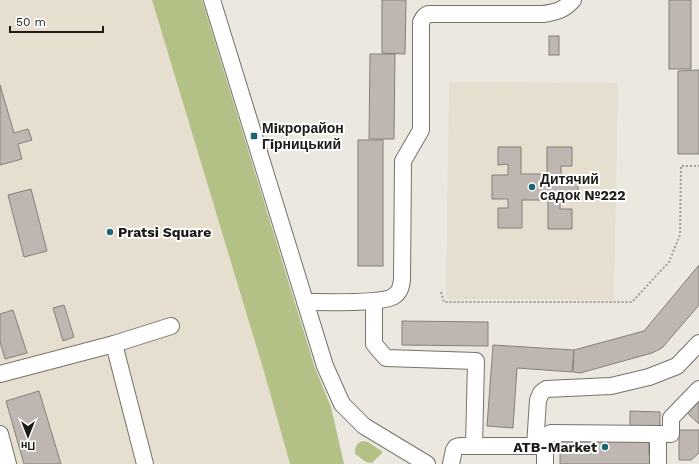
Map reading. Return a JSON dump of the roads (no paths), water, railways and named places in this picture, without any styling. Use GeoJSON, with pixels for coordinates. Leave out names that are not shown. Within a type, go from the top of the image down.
{"type":"FeatureCollection","features":[{"type":"Feature","properties":{"kind":"street"},"geometry":{"type":"LineString","coordinates":[[212,0],[325,366],[342,404],[364,426],[427,464]]}},
{"type":"Feature","properties":{"kind":"street"},"geometry":{"type":"LineString","coordinates":[[305,302],[374,301],[393,297],[401,290],[403,161],[421,130],[422,22],[424,17],[428,14],[543,14],[557,12],[568,6],[574,0]]}},
{"type":"Feature","properties":{"kind":"street"},"geometry":{"type":"LineString","coordinates":[[374,301],[374,344],[386,358],[476,361],[474,446]]}},
{"type":"Feature","properties":{"kind":"street"},"geometry":{"type":"LineString","coordinates":[[0,374],[114,344],[171,326]]}},
{"type":"Feature","properties":{"kind":"street"},"geometry":{"type":"LineString","coordinates":[[546,464],[540,446],[538,400],[541,393],[546,389],[611,386],[649,377],[677,366],[699,343]]}},
{"type":"Feature","properties":{"kind":"street"},"geometry":{"type":"LineString","coordinates":[[114,344],[146,464]]}},
{"type":"Feature","properties":{"kind":"street"},"geometry":{"type":"LineString","coordinates":[[540,446],[546,435],[551,433],[671,434],[672,418],[699,388]]}},
{"type":"Feature","properties":{"kind":"street"},"geometry":{"type":"LineString","coordinates":[[0,434],[8,464]]}},
{"type":"Feature","properties":{"kind":"street"},"geometry":{"type":"LineString","coordinates":[[658,434],[658,464]]}},
{"type":"Feature","properties":{"kind":"street"},"geometry":{"type":"LineString","coordinates":[[451,464],[454,450],[456,447],[460,446],[540,446]]}},
{"type":"Feature","properties":{"kind":"place","name":"Мiкрорайон Гiрницький"},"geometry":{"type":"Point","coordinates":[254,136]}},
{"type":"Feature","properties":{"kind":"place","name":"Дитячий садок №222"},"geometry":{"type":"Point","coordinates":[532,187]}},
{"type":"Feature","properties":{"kind":"place","name":"Pratsi Square"},"geometry":{"type":"Point","coordinates":[110,232]}},
{"type":"Feature","properties":{"kind":"place","name":"ATB-Market"},"geometry":{"type":"Point","coordinates":[605,447]}}]}
